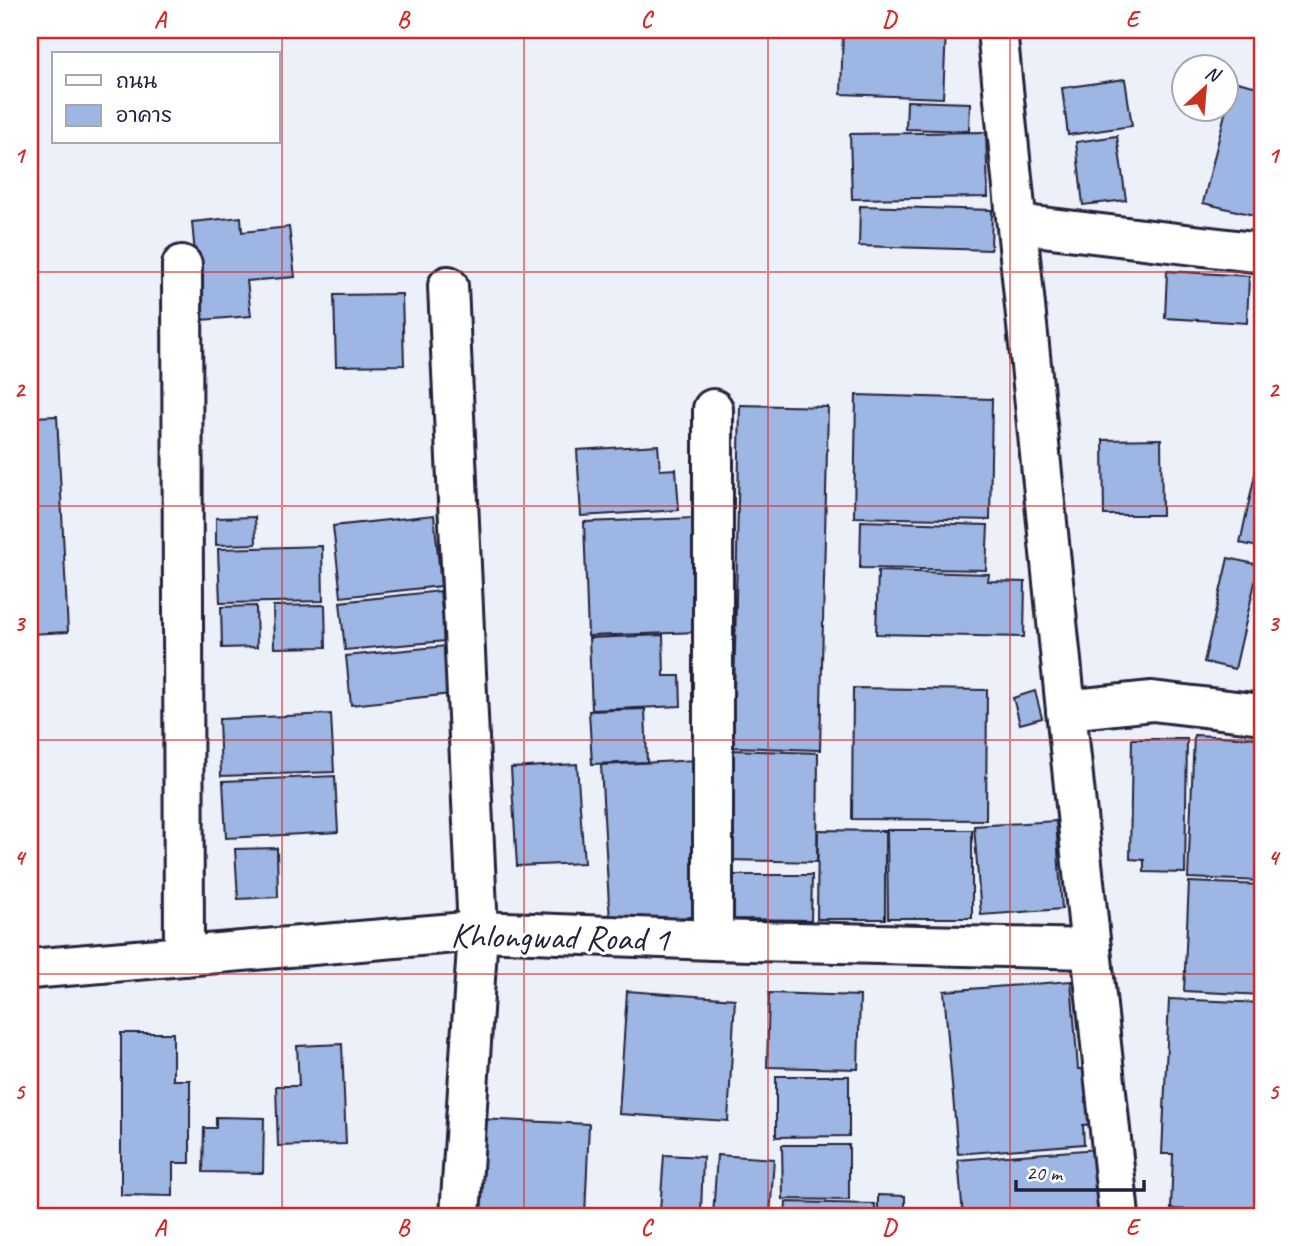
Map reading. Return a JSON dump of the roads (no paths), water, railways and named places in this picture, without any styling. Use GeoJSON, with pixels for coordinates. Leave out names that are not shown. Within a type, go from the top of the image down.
{"type":"FeatureCollection","features":[{"type":"Feature","properties":{"kind":"street"},"geometry":{"type":"LineString","coordinates":[[997,30],[1119,1216]]}},
{"type":"Feature","properties":{"kind":"street"},"geometry":{"type":"LineString","coordinates":[[1017,223],[1262,253]]}},
{"type":"Feature","properties":{"kind":"street"},"geometry":{"type":"LineString","coordinates":[[182,265],[184,956]]}},
{"type":"Feature","properties":{"kind":"street"},"geometry":{"type":"LineString","coordinates":[[448,286],[478,931],[460,1216]]}},
{"type":"Feature","properties":{"kind":"street"},"geometry":{"type":"LineString","coordinates":[[713,409],[713,940]]}},
{"type":"Feature","properties":{"kind":"street"},"geometry":{"type":"LineString","coordinates":[[1066,710],[1152,701],[1262,714]]}},
{"type":"Feature","properties":{"kind":"street","name":"Khlongwad Road 1"},"geometry":{"type":"LineString","coordinates":[[30,969],[478,931],[713,940],[1091,948]]}}]}
